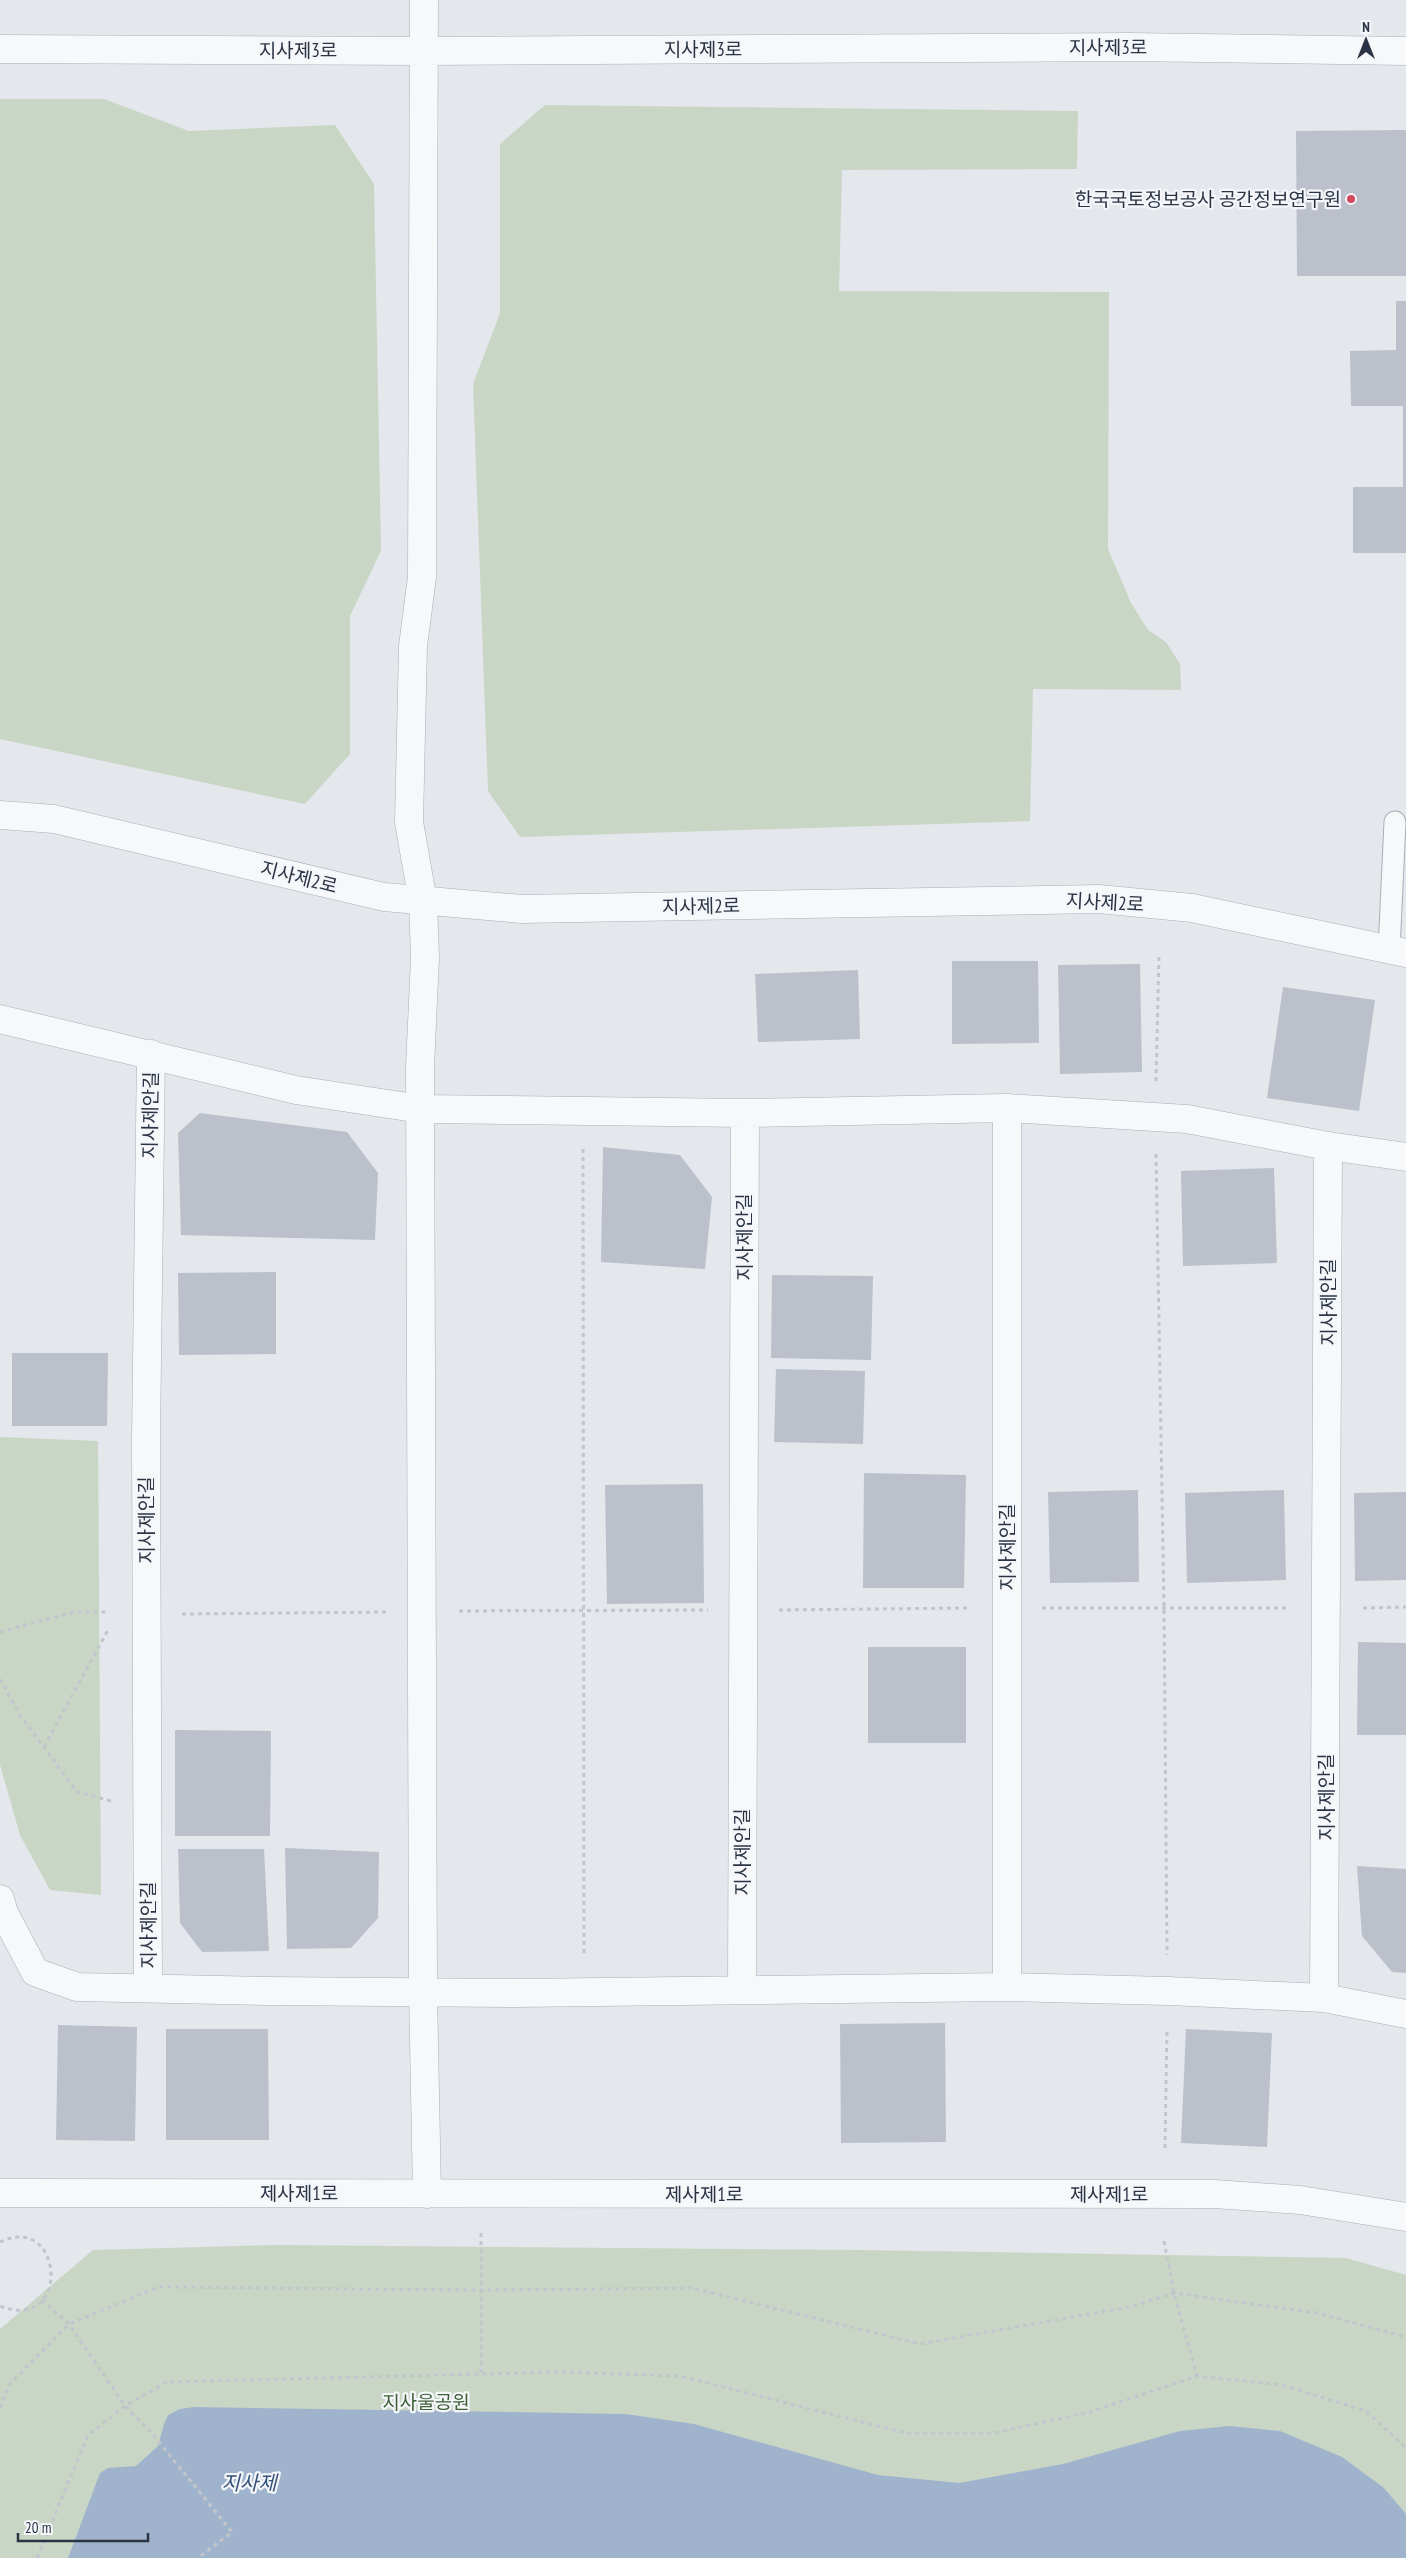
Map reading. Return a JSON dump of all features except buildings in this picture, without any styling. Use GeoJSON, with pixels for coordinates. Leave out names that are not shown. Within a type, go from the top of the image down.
{"type":"FeatureCollection","features":[{"type":"Feature","properties":{"kind":"street"},"geometry":{"type":"LineString","coordinates":[[424,0],[422,577],[414,646],[409,822],[423,902],[425,958],[420,1067],[423,1992],[427,2194]]}},
{"type":"Feature","properties":{"kind":"street","name":"지사제3로"},"geometry":{"type":"LineString","coordinates":[[0,48],[424,51],[1129,47],[1406,51]]}},
{"type":"Feature","properties":{"kind":"street","name":"지사제2로"},"geometry":{"type":"LineString","coordinates":[[0,815],[54,820],[384,897],[423,902],[522,909],[1099,900],[1192,908],[1397,952]]}},
{"type":"Feature","properties":{"kind":"street","name":"지사제안길"},"geometry":{"type":"LineString","coordinates":[[0,1019],[296,1090],[421,1109],[745,1114],[1007,1108],[1188,1118],[1328,1146],[1406,1157]]}},
{"type":"Feature","properties":{"kind":"street","name":"지사제안길"},"geometry":{"type":"LineString","coordinates":[[148,1987],[146,1439],[151,1054]]}},
{"type":"Feature","properties":{"kind":"street","name":"지사제안길"},"geometry":{"type":"LineString","coordinates":[[1007,1108],[1007,1987]]}},
{"type":"Feature","properties":{"kind":"street","name":"지사제안길"},"geometry":{"type":"LineString","coordinates":[[742,1990],[745,1114]]}},
{"type":"Feature","properties":{"kind":"street","name":"지사제안길"},"geometry":{"type":"LineString","coordinates":[[1324,1998],[1328,1146]]}},
{"type":"Feature","properties":{"kind":"street","name":"지사제안길"},"geometry":{"type":"LineString","coordinates":[[0,1899],[4,1913],[35,1972],[77,1987],[423,1992],[1007,1987],[1324,1998],[1406,2014]]}},
{"type":"Feature","properties":{"kind":"street","name":"제사제1로"},"geometry":{"type":"LineString","coordinates":[[0,2193],[1214,2194],[1300,2200],[1406,2216]]}},
{"type":"Feature","properties":{"kind":"lane"},"geometry":{"type":"LineString","coordinates":[[1395,822],[1397,952]]}},
{"type":"Feature","properties":{"kind":"path"},"geometry":{"type":"LineString","coordinates":[[1156,1087],[1159,953]]}},
{"type":"Feature","properties":{"kind":"path"},"geometry":{"type":"LineString","coordinates":[[583,1143],[584,1961]]}},
{"type":"Feature","properties":{"kind":"path"},"geometry":{"type":"LineString","coordinates":[[1156,1148],[1164,1606],[1167,1960]]}},
{"type":"Feature","properties":{"kind":"path"},"geometry":{"type":"LineString","coordinates":[[1034,1608],[1164,1606],[1290,1608]]}},
{"type":"Feature","properties":{"kind":"path"},"geometry":{"type":"LineString","coordinates":[[1359,1608],[1406,1607]]}},
{"type":"Feature","properties":{"kind":"path"},"geometry":{"type":"LineString","coordinates":[[771,1610],[977,1608]]}},
{"type":"Feature","properties":{"kind":"path"},"geometry":{"type":"LineString","coordinates":[[451,1611],[714,1610]]}},
{"type":"Feature","properties":{"kind":"path"},"geometry":{"type":"LineString","coordinates":[[0,1632],[74,1612],[118,1612]]}},
{"type":"Feature","properties":{"kind":"path"},"geometry":{"type":"LineString","coordinates":[[172,1614],[387,1612]]}},
{"type":"Feature","properties":{"kind":"path"},"geometry":{"type":"LineString","coordinates":[[44,1747],[108,1629]]}},
{"type":"Feature","properties":{"kind":"path"},"geometry":{"type":"LineString","coordinates":[[0,1679],[20,1715],[77,1792],[119,1803]]}},
{"type":"Feature","properties":{"kind":"path"},"geometry":{"type":"LineString","coordinates":[[1165,2148],[1167,2020]]}},
{"type":"Feature","properties":{"kind":"path"},"geometry":{"type":"LineString","coordinates":[[481,2232],[479,2290],[481,2374]]}},
{"type":"Feature","properties":{"kind":"path"},"geometry":{"type":"LineString","coordinates":[[5,2234],[5,2240]]}},
{"type":"Feature","properties":{"kind":"path"},"geometry":{"type":"LineString","coordinates":[[0,2242],[17,2238],[29,2240],[47,2255],[52,2266],[53,2279],[49,2290],[42,2300],[21,2310],[0,2306]]}},
{"type":"Feature","properties":{"kind":"path"},"geometry":{"type":"LineString","coordinates":[[1164,2241],[1174,2293],[1198,2376]]}},
{"type":"Feature","properties":{"kind":"path"},"geometry":{"type":"LineString","coordinates":[[0,2408],[9,2385],[69,2324],[159,2287],[479,2290],[693,2288],[920,2344],[1130,2308],[1174,2293],[1317,2312],[1406,2337]]}},
{"type":"Feature","properties":{"kind":"path"},"geometry":{"type":"LineString","coordinates":[[42,2300],[69,2324],[125,2406],[150,2431],[232,2532],[198,2558]]}},
{"type":"Feature","properties":{"kind":"path"},"geometry":{"type":"LineString","coordinates":[[37,2558],[88,2435],[125,2406],[167,2382],[561,2372],[680,2376],[906,2433],[994,2433],[1090,2412],[1198,2376],[1282,2385],[1366,2411],[1406,2448]]}},
{"type":"Feature","properties":{"kind":"green space"},"geometry":{"type":"Polygon","coordinates":[[[0,99],[104,99],[189,131],[335,125],[374,184],[381,551],[350,616],[350,754],[305,804],[0,739],[0,99]]]}},
{"type":"Feature","properties":{"kind":"green space"},"geometry":{"type":"Polygon","coordinates":[[[545,105],[1078,111],[1077,169],[842,170],[839,291],[1109,292],[1108,549],[1131,603],[1148,630],[1166,642],[1180,664],[1181,690],[1033,689],[1030,821],[520,837],[488,791],[473,384],[500,313],[500,144],[545,105]]]}},
{"type":"Feature","properties":{"kind":"green space"},"geometry":{"type":"Polygon","coordinates":[[[0,1437],[98,1441],[101,1895],[50,1890],[20,1835],[0,1765],[0,1437]]]}},
{"type":"Feature","properties":{"kind":"green space","name":"지사울공원"},"geometry":{"type":"Polygon","coordinates":[[[275,2245],[860,2250],[1346,2258],[1406,2275],[1406,2558],[0,2558],[0,2329],[93,2250],[275,2245]]]}},
{"type":"Feature","properties":{"kind":"water","name":"지사제"},"geometry":{"type":"Polygon","coordinates":[[[194,2407],[626,2414],[694,2424],[878,2475],[959,2483],[1063,2464],[1180,2431],[1229,2426],[1280,2431],[1342,2457],[1384,2488],[1406,2514],[1406,2558],[68,2558],[100,2473],[108,2468],[136,2466],[158,2446],[168,2415],[180,2409],[194,2407]]]}},
{"type":"Feature","properties":{"kind":"place","name":"한국국토정보공사 공간정보연구원"},"geometry":{"type":"Point","coordinates":[1351,199]}}]}
